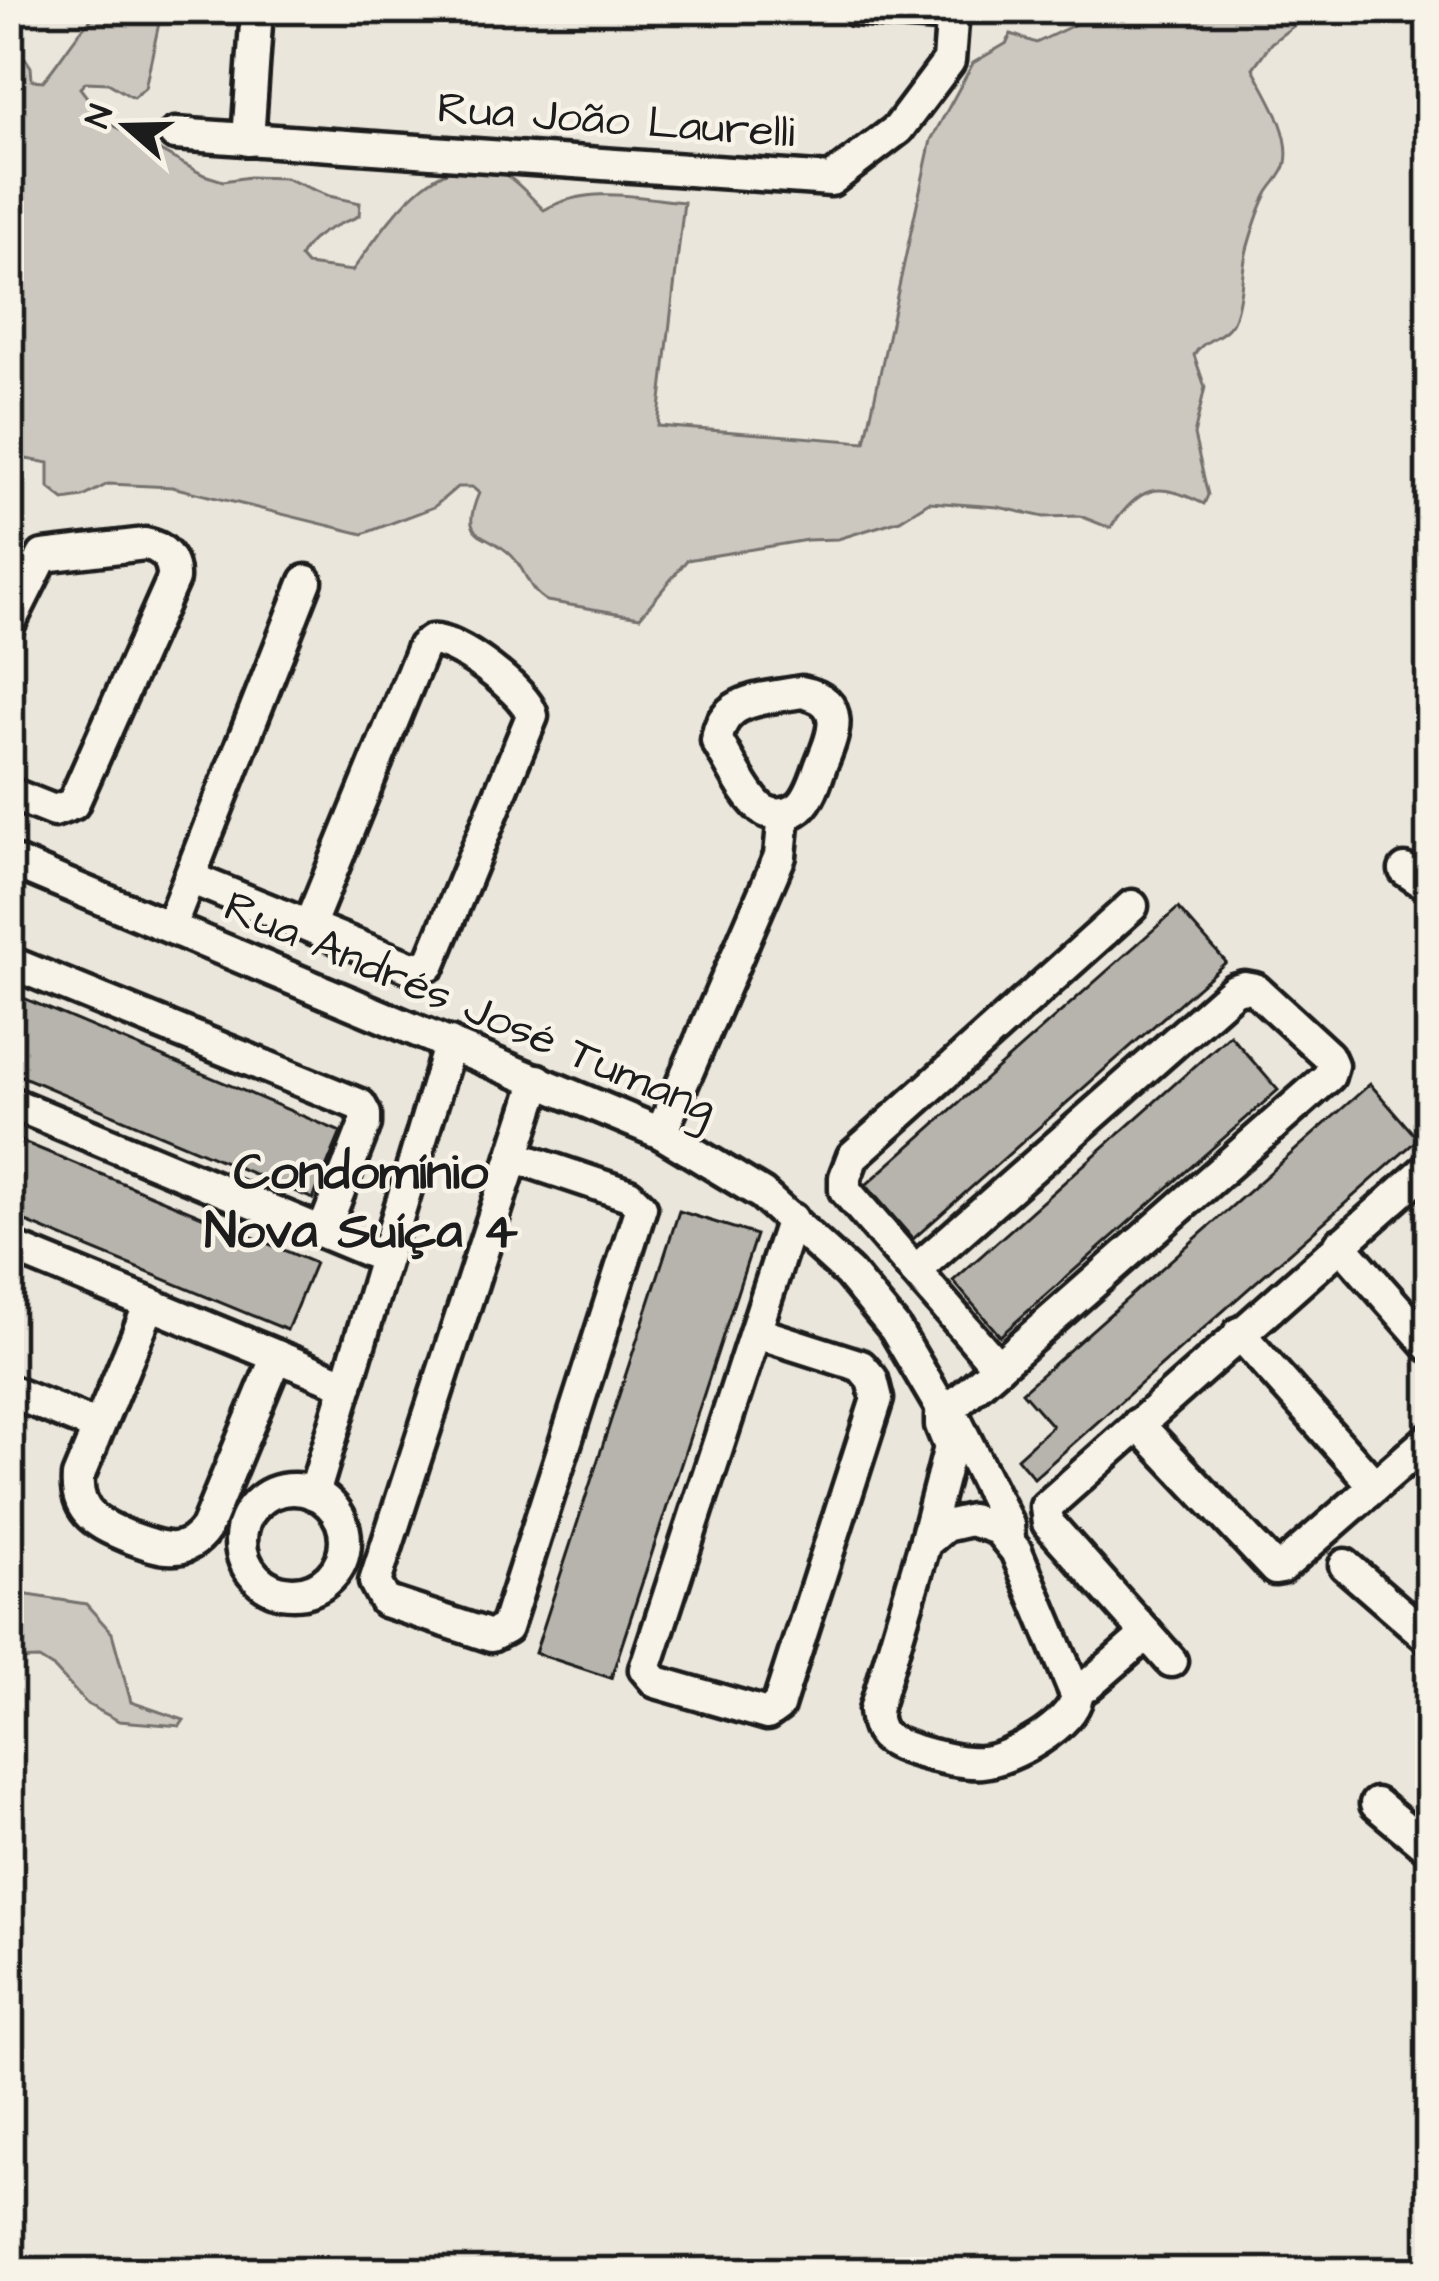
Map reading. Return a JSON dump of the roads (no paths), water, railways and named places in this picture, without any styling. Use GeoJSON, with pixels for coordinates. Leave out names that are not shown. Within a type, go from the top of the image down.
{"type":"FeatureCollection","features":[{"type":"Feature","properties":{"kind":"street"},"geometry":{"type":"LineString","coordinates":[[248,140],[257,9]]}},
{"type":"Feature","properties":{"kind":"street"},"geometry":{"type":"LineString","coordinates":[[853,9],[953,13]]}},
{"type":"Feature","properties":{"kind":"street","name":"Rua João Laurelli"},"geometry":{"type":"LineString","coordinates":[[175,134],[831,180],[898,129],[949,61],[953,13]]}},
{"type":"Feature","properties":{"kind":"street"},"geometry":{"type":"LineString","coordinates":[[9,624],[35,564],[50,552],[145,544],[165,553],[172,566],[173,579],[73,804],[53,811],[9,793]]}},
{"type":"Feature","properties":{"kind":"street"},"geometry":{"type":"LineString","coordinates":[[170,927],[306,581]]}},
{"type":"Feature","properties":{"kind":"street"},"geometry":{"type":"LineString","coordinates":[[190,878],[412,968],[434,960],[532,716],[522,694],[447,640],[431,640],[423,647],[309,926]]}},
{"type":"Feature","properties":{"kind":"street"},"geometry":{"type":"LineString","coordinates":[[661,1132],[780,856],[784,814]]}},
{"type":"Feature","properties":{"kind":"street","name":"Rua Andrés José Tumang"},"geometry":{"type":"LineString","coordinates":[[9,860],[661,1132],[729,1172],[792,1219],[849,1273],[884,1315],[916,1359],[942,1409],[957,1423],[1008,1526],[1009,1539]]}},
{"type":"Feature","properties":{"kind":"street"},"geometry":{"type":"LineString","coordinates":[[998,1367],[845,1190],[844,1177],[854,1156],[1132,906]]}},
{"type":"Feature","properties":{"kind":"street"},"geometry":{"type":"LineString","coordinates":[[9,962],[360,1105],[364,1124],[322,1232]]}},
{"type":"Feature","properties":{"kind":"street"},"geometry":{"type":"LineString","coordinates":[[915,1271],[1234,990],[1255,989],[1328,1056],[1329,1076],[959,1401],[942,1409],[941,1425],[950,1447],[875,1710],[886,1738],[964,1763],[1000,1759],[1068,1718],[1076,1705],[1076,1688],[1009,1539],[985,1522],[971,1520],[945,1526],[926,1543]]}},
{"type":"Feature","properties":{"kind":"street"},"geometry":{"type":"LineString","coordinates":[[314,1493],[450,1043]]}},
{"type":"Feature","properties":{"kind":"street"},"geometry":{"type":"LineString","coordinates":[[513,1156],[629,1195],[641,1207],[506,1628],[491,1636],[385,1601],[375,1582],[513,1156],[538,1080]]}},
{"type":"Feature","properties":{"kind":"street"},"geometry":{"type":"LineString","coordinates":[[9,1102],[385,1258]]}},
{"type":"Feature","properties":{"kind":"street"},"geometry":{"type":"LineString","coordinates":[[1171,1661],[1048,1523],[1045,1513],[1050,1502],[1430,1166]]}},
{"type":"Feature","properties":{"kind":"street"},"geometry":{"type":"LineString","coordinates":[[755,1332],[861,1366],[872,1379],[877,1399],[778,1706],[767,1714],[656,1682],[645,1669],[755,1332],[792,1219]]}},
{"type":"Feature","properties":{"kind":"street"},"geometry":{"type":"LineString","coordinates":[[1340,1244],[1430,1346]]}},
{"type":"Feature","properties":{"kind":"street"},"geometry":{"type":"LineString","coordinates":[[9,1246],[347,1384]]}},
{"type":"Feature","properties":{"kind":"street"},"geometry":{"type":"LineString","coordinates":[[150,1304],[78,1478],[78,1496],[86,1513],[100,1525],[159,1548],[187,1546],[206,1528],[277,1356]]}},
{"type":"Feature","properties":{"kind":"street"},"geometry":{"type":"LineString","coordinates":[[1239,1333],[1376,1486]]}},
{"type":"Feature","properties":{"kind":"street"},"geometry":{"type":"LineString","coordinates":[[9,1391],[98,1427]]}},
{"type":"Feature","properties":{"kind":"street"},"geometry":{"type":"LineString","coordinates":[[1138,1424],[1275,1569],[1430,1438]]}},
{"type":"Feature","properties":{"kind":"street"},"geometry":{"type":"LineString","coordinates":[[1345,1565],[1430,1639]]}},
{"type":"Feature","properties":{"kind":"street"},"geometry":{"type":"LineString","coordinates":[[1076,1688],[1088,1685],[1147,1634]]}},
{"type":"Feature","properties":{"kind":"street"},"geometry":{"type":"LineString","coordinates":[[1376,1804],[1430,1849]]}},
{"type":"Feature","properties":{"kind":"district","name":"Condomínio Nova Suíça 4"},"geometry":{"type":"Point","coordinates":[361,1202]}}]}
